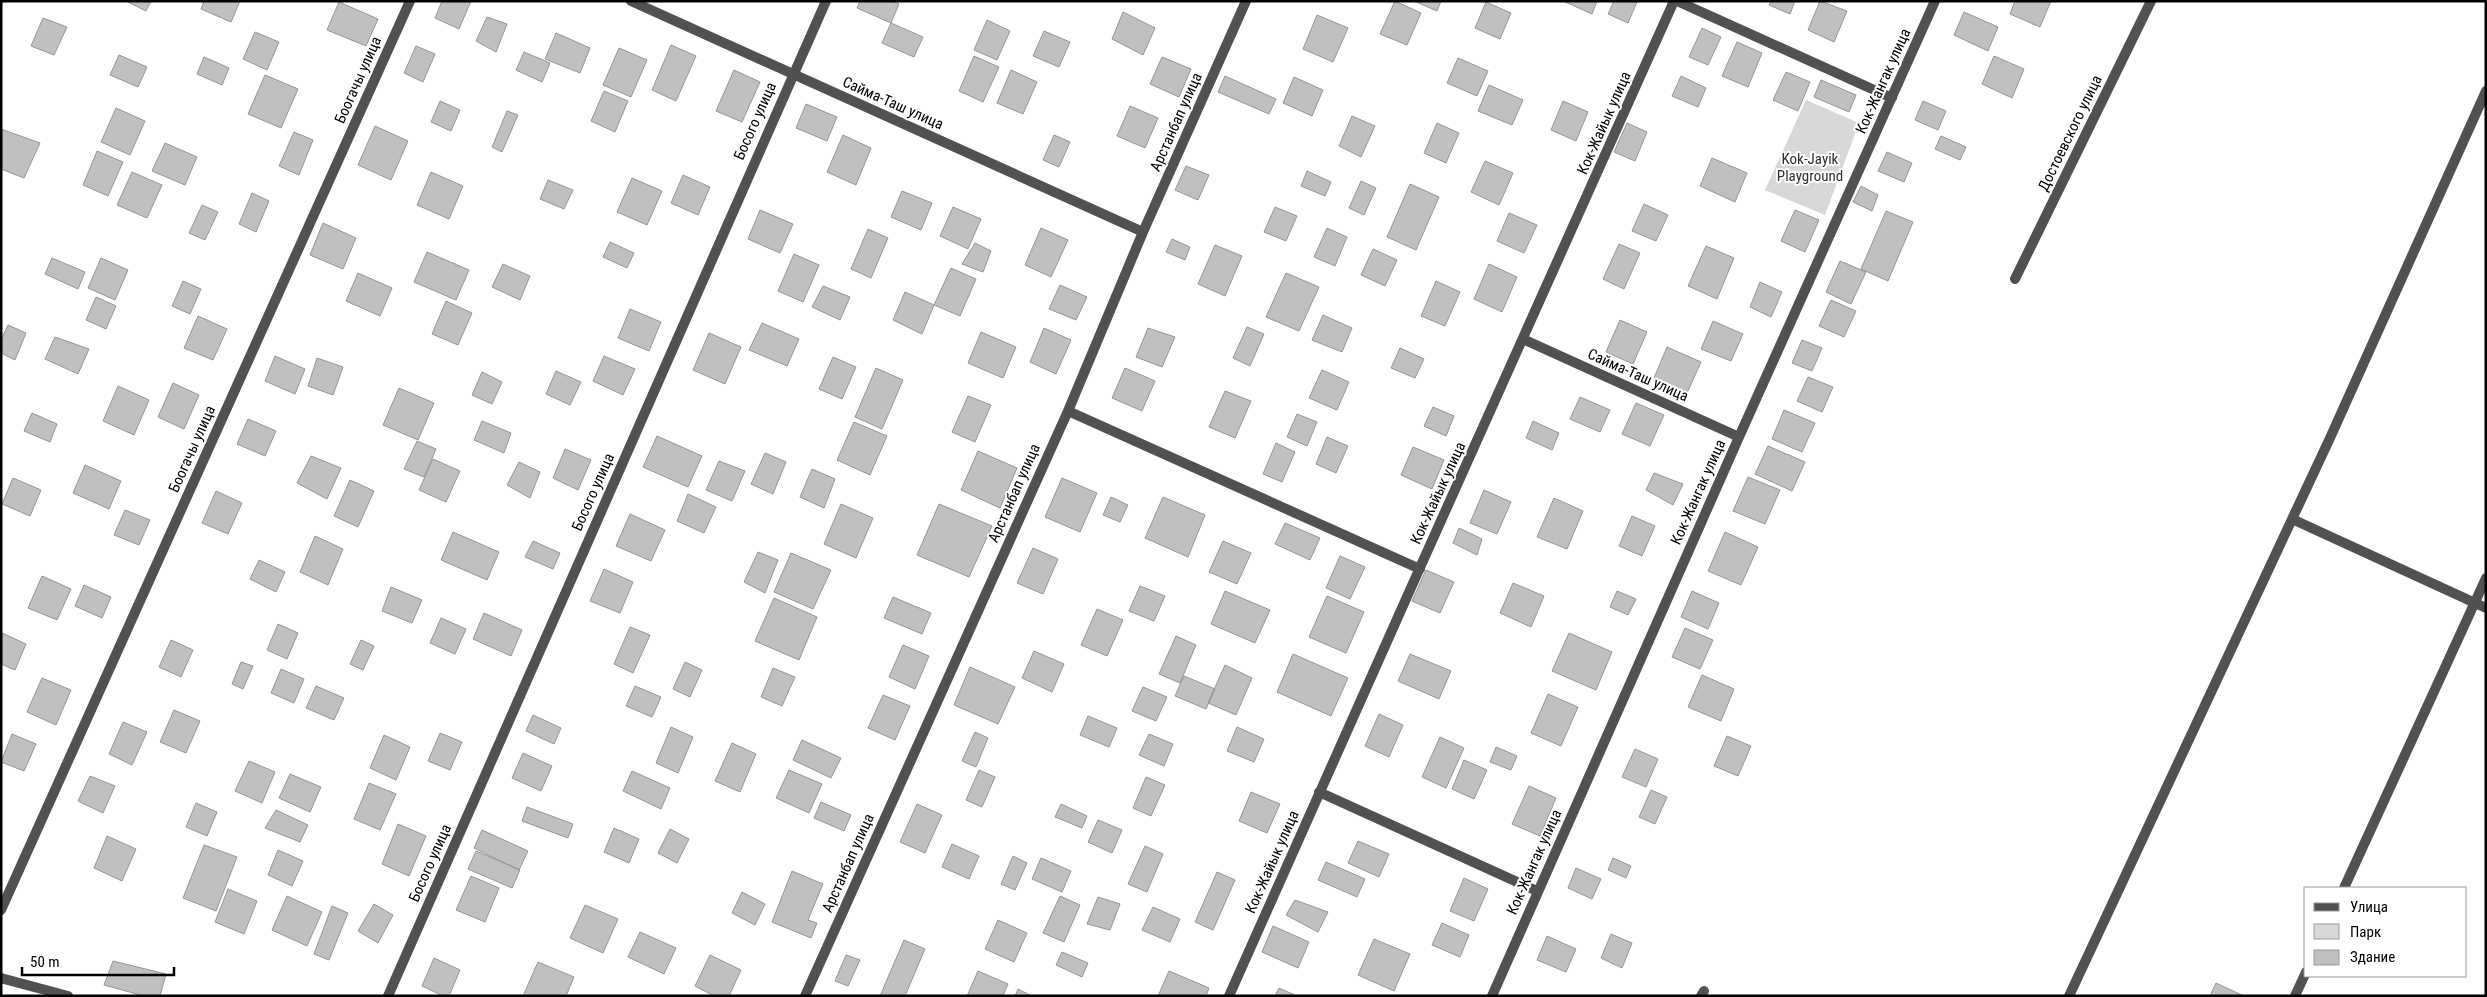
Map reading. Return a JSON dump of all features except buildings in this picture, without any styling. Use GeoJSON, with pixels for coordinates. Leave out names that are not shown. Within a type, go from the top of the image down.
{"type":"FeatureCollection","features":[{"type":"Feature","properties":{"kind":"street","name":"Боогачы улица"},"geometry":{"type":"LineString","coordinates":[[1,910],[410,1]]}},
{"type":"Feature","properties":{"kind":"street","name":"Сайма-Таш улица"},"geometry":{"type":"LineString","coordinates":[[632,1],[1143,232]]}},
{"type":"Feature","properties":{"kind":"street","name":"Босого улица"},"geometry":{"type":"LineString","coordinates":[[388,996],[792,74],[826,1]]}},
{"type":"Feature","properties":{"kind":"street","name":"Арстанбап улица"},"geometry":{"type":"LineString","coordinates":[[805,996],[1068,411],[1143,232],[1246,1]]}},
{"type":"Feature","properties":{"kind":"street"},"geometry":{"type":"LineString","coordinates":[[1675,1],[1892,98]]}},
{"type":"Feature","properties":{"kind":"street","name":"Кок-Жайык улица"},"geometry":{"type":"LineString","coordinates":[[1229,996],[1319,792],[1525,340],[1675,1]]}},
{"type":"Feature","properties":{"kind":"street","name":"Кок-Жангак улица"},"geometry":{"type":"LineString","coordinates":[[1492,996],[1537,890],[1935,1]]}},
{"type":"Feature","properties":{"kind":"street","name":"Достоевского улица"},"geometry":{"type":"LineString","coordinates":[[2015,279],[2151,1]]}},
{"type":"Feature","properties":{"kind":"street"},"geometry":{"type":"LineString","coordinates":[[2069,996],[2292,519],[2486,91]]}},
{"type":"Feature","properties":{"kind":"street","name":"Сайма-Таш улица"},"geometry":{"type":"LineString","coordinates":[[1525,340],[1739,437]]}},
{"type":"Feature","properties":{"kind":"street"},"geometry":{"type":"LineString","coordinates":[[1068,411],[1420,570]]}},
{"type":"Feature","properties":{"kind":"street"},"geometry":{"type":"LineString","coordinates":[[2292,519],[2486,608]]}},
{"type":"Feature","properties":{"kind":"street"},"geometry":{"type":"LineString","coordinates":[[2344,887],[2486,578]]}},
{"type":"Feature","properties":{"kind":"street"},"geometry":{"type":"LineString","coordinates":[[1319,792],[1537,890]]}},
{"type":"Feature","properties":{"kind":"street"},"geometry":{"type":"LineString","coordinates":[[2295,996],[2304,976]]}},
{"type":"Feature","properties":{"kind":"street"},"geometry":{"type":"LineString","coordinates":[[1,978],[68,996]]}},
{"type":"Feature","properties":{"kind":"green space","name":"Kok-Jayik Playground"},"geometry":{"type":"Polygon","coordinates":[[[1806,100],[1859,123],[1825,215],[1765,190],[1806,100]]]}}]}
